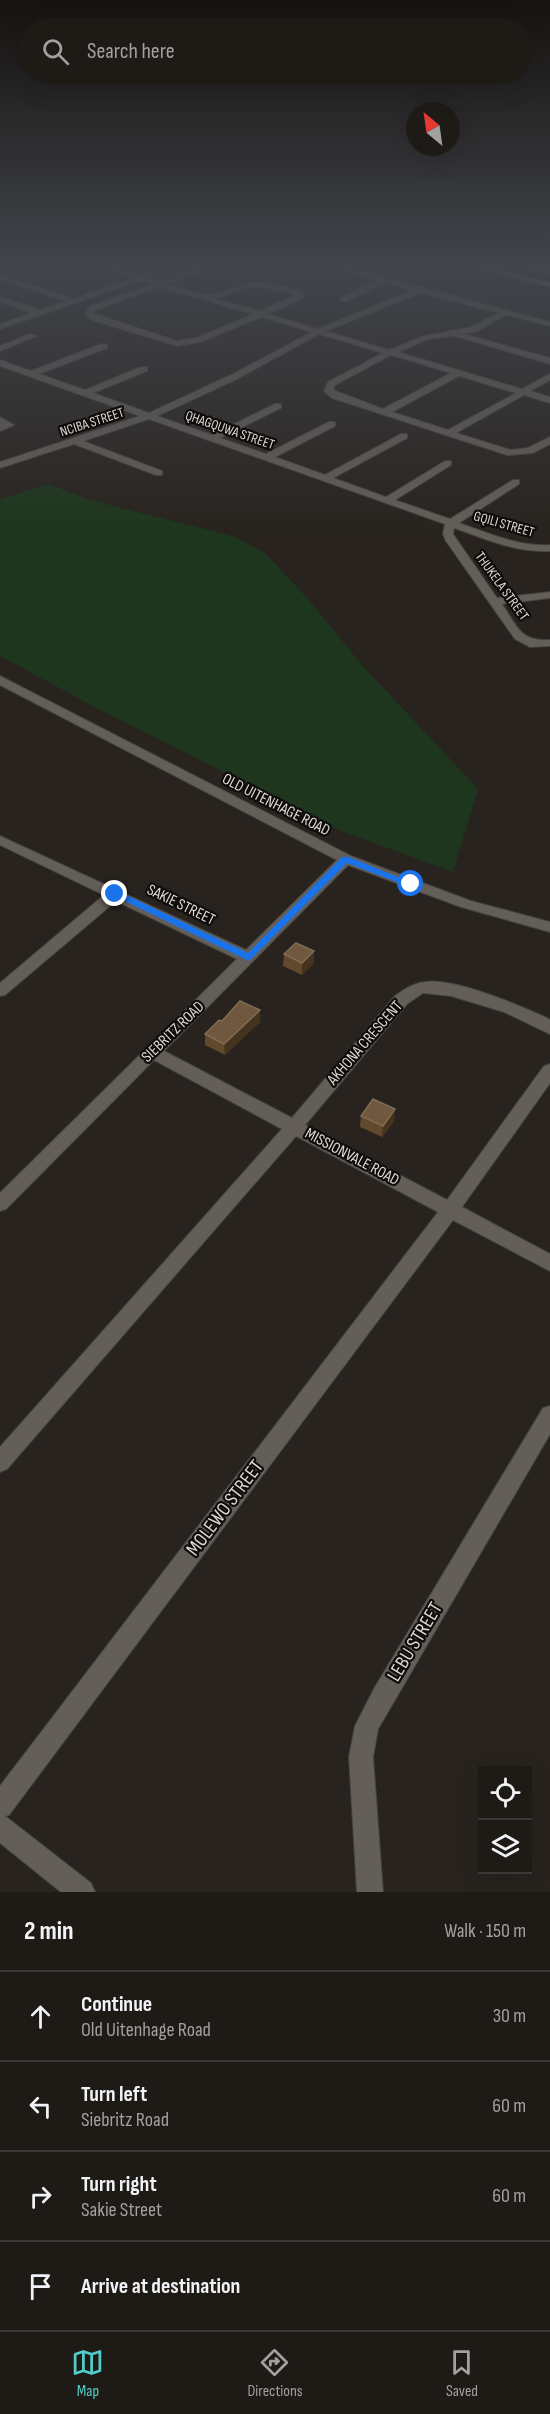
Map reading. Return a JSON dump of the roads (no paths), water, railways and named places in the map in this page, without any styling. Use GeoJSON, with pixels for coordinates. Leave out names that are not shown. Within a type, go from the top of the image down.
{"type":"FeatureCollection","features":[{"type":"Feature","properties":{"kind":"street"},"geometry":{"type":"LineString","coordinates":[[32,374],[80,355]]}},
{"type":"Feature","properties":{"kind":"street","name":"NCIBA STREET"},"geometry":{"type":"LineString","coordinates":[[0,465],[149,416],[234,377],[274,355]]}},
{"type":"Feature","properties":{"kind":"street"},"geometry":{"type":"LineString","coordinates":[[388,355],[328,387],[330,394],[510,453],[530,452],[550,440]]}},
{"type":"Feature","properties":{"kind":"street"},"geometry":{"type":"LineString","coordinates":[[400,355],[550,400]]}},
{"type":"Feature","properties":{"kind":"street","name":"QHAGQUWA STREET"},"geometry":{"type":"LineString","coordinates":[[0,363],[450,524]]}},
{"type":"Feature","properties":{"kind":"street"},"geometry":{"type":"LineString","coordinates":[[85,393],[144,369]]}},
{"type":"Feature","properties":{"kind":"street"},"geometry":{"type":"LineString","coordinates":[[384,412],[458,373]]}},
{"type":"Feature","properties":{"kind":"street"},"geometry":{"type":"LineString","coordinates":[[449,433],[550,377]]}},
{"type":"Feature","properties":{"kind":"street"},"geometry":{"type":"LineString","coordinates":[[213,438],[278,406]]}},
{"type":"Feature","properties":{"kind":"street"},"geometry":{"type":"LineString","coordinates":[[0,420],[9,425],[0,428]]}},
{"type":"Feature","properties":{"kind":"street"},"geometry":{"type":"LineString","coordinates":[[268,458],[332,424]]}},
{"type":"Feature","properties":{"kind":"street"},"geometry":{"type":"LineString","coordinates":[[326,478],[404,436]]}},
{"type":"Feature","properties":{"kind":"street"},"geometry":{"type":"LineString","coordinates":[[75,441],[159,473]]}},
{"type":"Feature","properties":{"kind":"street"},"geometry":{"type":"LineString","coordinates":[[387,500],[448,463]]}},
{"type":"Feature","properties":{"kind":"street"},"geometry":{"type":"LineString","coordinates":[[450,524],[516,482]]}},
{"type":"Feature","properties":{"kind":"street","name":"GQILI STREET"},"geometry":{"type":"LineString","coordinates":[[450,524],[525,548],[550,548]]}},
{"type":"Feature","properties":{"kind":"street","name":"THUKELA STREET"},"geometry":{"type":"LineString","coordinates":[[450,524],[448,534],[451,541],[524,641],[531,644],[550,643]]}},
{"type":"Feature","properties":{"kind":"street"},"geometry":{"type":"LineString","coordinates":[[495,602],[550,595]]}},
{"type":"Feature","properties":{"kind":"street","name":"OLD UITENHAGE ROAD"},"geometry":{"type":"LineString","coordinates":[[0,680],[346,860],[466,904],[550,927]]}},
{"type":"Feature","properties":{"kind":"street","name":"SAKIE STREET"},"geometry":{"type":"LineString","coordinates":[[3,844],[249,958]]}},
{"type":"Feature","properties":{"kind":"street","name":"SIEBRITZ ROAD"},"geometry":{"type":"LineString","coordinates":[[0,1204],[346,860]]}},
{"type":"Feature","properties":{"kind":"street"},"geometry":{"type":"LineString","coordinates":[[0,992],[115,894]]}},
{"type":"Feature","properties":{"kind":"street","name":"AKHONA CRESCENT"},"geometry":{"type":"LineString","coordinates":[[0,1462],[294,1127],[401,1000],[414,990],[426,986],[442,987],[528,1015],[544,1022],[550,1028]]}},
{"type":"Feature","properties":{"kind":"street","name":"MISSIONVALE ROAD"},"geometry":{"type":"LineString","coordinates":[[153,1052],[550,1263]]}},
{"type":"Feature","properties":{"kind":"street"},"geometry":{"type":"LineString","coordinates":[[450,1210],[550,1070]]}},
{"type":"Feature","properties":{"kind":"street","name":"MOLEWO STREET"},"geometry":{"type":"LineString","coordinates":[[0,1806],[450,1210]]}},
{"type":"Feature","properties":{"kind":"street","name":"LEBU STREET"},"geometry":{"type":"LineString","coordinates":[[370,1892],[361,1757],[367,1726],[383,1695],[550,1415]]}},
{"type":"Feature","properties":{"kind":"street"},"geometry":{"type":"LineString","coordinates":[[0,1827],[82,1892]]}}]}
